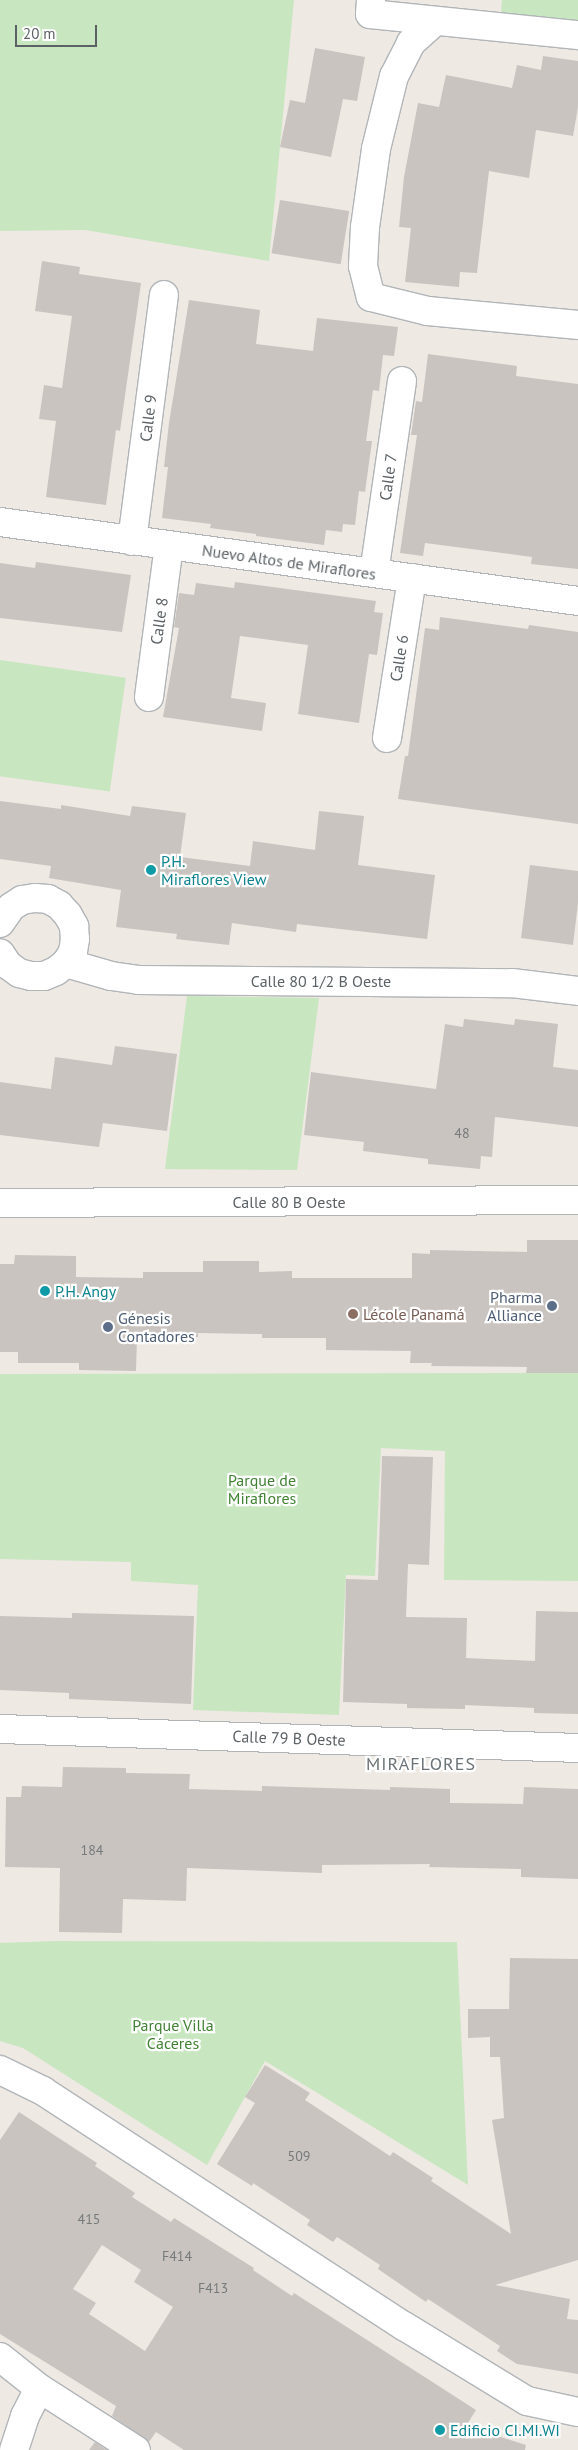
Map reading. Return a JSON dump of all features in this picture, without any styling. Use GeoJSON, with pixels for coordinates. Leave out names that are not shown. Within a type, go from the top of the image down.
{"type":"FeatureCollection","features":[{"type":"Feature","properties":{"kind":"street"},"geometry":{"type":"LineString","coordinates":[[372,0],[370,14],[434,22],[578,35]]}},
{"type":"Feature","properties":{"kind":"street"},"geometry":{"type":"LineString","coordinates":[[434,22],[411,43],[394,76],[376,149],[364,227],[363,266],[371,297],[428,311],[578,325]]}},
{"type":"Feature","properties":{"kind":"street","name":"Calle 9"},"geometry":{"type":"LineString","coordinates":[[132,540],[164,295]]}},
{"type":"Feature","properties":{"kind":"street","name":"Calle 7"},"geometry":{"type":"LineString","coordinates":[[374,573],[402,381]]}},
{"type":"Feature","properties":{"kind":"street","name":"Nuevo Altos de Miraflores"},"geometry":{"type":"LineString","coordinates":[[0,522],[578,601]]}},
{"type":"Feature","properties":{"kind":"street","name":"Calle 8"},"geometry":{"type":"LineString","coordinates":[[149,697],[169,546]]}},
{"type":"Feature","properties":{"kind":"street","name":"Calle 6"},"geometry":{"type":"LineString","coordinates":[[387,738],[412,578]]}},
{"type":"Feature","properties":{"kind":"street"},"geometry":{"type":"LineString","coordinates":[[0,923],[11,907],[22,900],[48,899],[59,905],[68,914],[74,926],[75,940],[72,952],[66,963],[56,971],[44,976],[31,976],[19,973],[8,965],[0,953]]}},
{"type":"Feature","properties":{"kind":"street","name":"Calle 80 1/2 B Oeste"},"geometry":{"type":"LineString","coordinates":[[66,963],[111,976],[138,980],[512,983],[578,990]]}},
{"type":"Feature","properties":{"kind":"street","name":"Calle 80 B Oeste"},"geometry":{"type":"LineString","coordinates":[[0,1203],[578,1200]]}},
{"type":"Feature","properties":{"kind":"street","name":"Calle 79 B Oeste"},"geometry":{"type":"LineString","coordinates":[[0,1729],[578,1748]]}},
{"type":"Feature","properties":{"kind":"street"},"geometry":{"type":"LineString","coordinates":[[0,2070],[43,2091],[404,2326],[527,2401],[578,2412]]}},
{"type":"Feature","properties":{"kind":"street"},"geometry":{"type":"LineString","coordinates":[[0,2357],[39,2388],[136,2450]]}},
{"type":"Feature","properties":{"kind":"street"},"geometry":{"type":"LineString","coordinates":[[14,2450],[25,2416],[39,2388]]}},
{"type":"Feature","properties":{"kind":"green space"},"geometry":{"type":"Polygon","coordinates":[[[0,0],[294,0],[269,261],[85,230],[0,231],[0,0]]]}},
{"type":"Feature","properties":{"kind":"green space"},"geometry":{"type":"Polygon","coordinates":[[[502,0],[578,0],[578,21],[501,15],[502,0]]]}},
{"type":"Feature","properties":{"kind":"green space"},"geometry":{"type":"Polygon","coordinates":[[[0,660],[126,678],[110,792],[0,776],[0,660]]]}},
{"type":"Feature","properties":{"kind":"green space"},"geometry":{"type":"Polygon","coordinates":[[[187,996],[319,998],[297,1170],[165,1169],[187,996]]]}},
{"type":"Feature","properties":{"kind":"green space","name":"Parque de Miraflores"},"geometry":{"type":"Polygon","coordinates":[[[578,1373],[578,1581],[444,1580],[445,1451],[381,1448],[375,1576],[346,1575],[339,1715],[193,1710],[198,1585],[131,1581],[131,1562],[0,1559],[0,1374],[578,1373]]]}},
{"type":"Feature","properties":{"kind":"green space","name":"Parque Villa Cáceres"},"geometry":{"type":"Polygon","coordinates":[[[55,1941],[457,1942],[468,2185],[265,2061],[207,2165],[23,2048],[0,2041],[0,1943],[55,1941]]]}},
{"type":"Feature","properties":{"kind":"building"},"geometry":{"type":"Polygon","coordinates":[[[315,48],[365,57],[357,101],[343,99],[331,157],[280,147],[290,100],[305,103],[315,48]]]}},
{"type":"Feature","properties":{"kind":"building"},"geometry":{"type":"Polygon","coordinates":[[[543,56],[578,61],[578,107],[573,136],[536,130],[529,178],[489,171],[477,273],[460,272],[459,287],[405,282],[411,228],[399,227],[404,177],[418,103],[439,107],[446,75],[512,88],[517,65],[541,70],[543,56]]]}},
{"type":"Feature","properties":{"kind":"building"},"geometry":{"type":"Polygon","coordinates":[[[280,200],[349,211],[341,264],[272,253],[280,200]]]}},
{"type":"Feature","properties":{"kind":"building"},"geometry":{"type":"Polygon","coordinates":[[[42,261],[80,267],[79,274],[141,283],[120,431],[116,430],[106,505],[46,497],[56,421],[39,419],[44,385],[62,388],[72,316],[35,311],[42,261]]]}},
{"type":"Feature","properties":{"kind":"building"},"geometry":{"type":"Polygon","coordinates":[[[189,300],[260,310],[256,344],[313,351],[317,318],[398,327],[394,356],[383,355],[379,391],[373,390],[366,441],[372,441],[365,492],[359,491],[355,525],[343,524],[342,532],[326,530],[324,545],[256,536],[256,534],[210,528],[211,524],[162,518],[168,467],[164,467],[169,423],[189,300]]]}},
{"type":"Feature","properties":{"kind":"building"},"geometry":{"type":"Polygon","coordinates":[[[428,354],[517,366],[516,376],[578,384],[578,569],[531,564],[532,557],[425,543],[423,556],[400,553],[417,435],[411,435],[416,401],[422,402],[428,354]]]}},
{"type":"Feature","properties":{"kind":"building"},"geometry":{"type":"Polygon","coordinates":[[[36,562],[131,575],[122,632],[0,618],[0,563],[35,568],[36,562]]]}},
{"type":"Feature","properties":{"kind":"building"},"geometry":{"type":"Polygon","coordinates":[[[235,582],[376,601],[374,612],[383,613],[377,655],[369,654],[359,723],[298,714],[308,645],[240,636],[231,698],[266,703],[262,731],[163,717],[179,628],[174,627],[179,593],[194,595],[196,583],[234,588],[235,582]]]}},
{"type":"Feature","properties":{"kind":"building"},"geometry":{"type":"Polygon","coordinates":[[[440,617],[528,629],[529,625],[578,632],[578,824],[398,799],[405,756],[408,756],[425,628],[439,630],[440,617]]]}},
{"type":"Feature","properties":{"kind":"building"},"geometry":{"type":"Polygon","coordinates":[[[0,801],[61,809],[61,805],[130,816],[132,806],[186,813],[180,857],[250,866],[253,841],[315,850],[319,811],[364,816],[358,865],[435,875],[427,939],[297,924],[296,932],[232,923],[229,945],[176,939],[177,934],[116,927],[121,890],[49,878],[51,866],[0,859],[0,801]]]}},
{"type":"Feature","properties":{"kind":"building"},"geometry":{"type":"Polygon","coordinates":[[[530,865],[578,871],[578,903],[573,945],[521,938],[530,865]]]}},
{"type":"Feature","properties":{"kind":"building"},"geometry":{"type":"Polygon","coordinates":[[[464,1019],[514,1025],[515,1019],[558,1024],[553,1067],[578,1070],[578,1127],[495,1117],[492,1157],[481,1156],[480,1169],[428,1164],[428,1159],[363,1151],[364,1142],[304,1135],[311,1072],[436,1089],[445,1024],[463,1027],[464,1019]]]}},
{"type":"Feature","properties":{"kind":"building"},"geometry":{"type":"Polygon","coordinates":[[[115,1046],[177,1054],[167,1131],[103,1123],[99,1147],[0,1135],[0,1082],[51,1089],[55,1057],[112,1065],[115,1046]]]}},
{"type":"Feature","properties":{"kind":"building"},"geometry":{"type":"Polygon","coordinates":[[[527,1240],[578,1240],[578,1373],[526,1373],[527,1367],[431,1366],[432,1363],[410,1363],[411,1351],[326,1350],[326,1338],[262,1338],[262,1334],[198,1333],[198,1337],[137,1337],[136,1371],[79,1370],[79,1363],[18,1363],[18,1352],[0,1352],[0,1264],[14,1264],[15,1255],[76,1256],[76,1277],[143,1278],[143,1272],[203,1272],[203,1261],[259,1261],[259,1272],[292,1271],[292,1278],[412,1278],[412,1253],[430,1254],[430,1250],[527,1252],[527,1240]]]}},
{"type":"Feature","properties":{"kind":"building"},"geometry":{"type":"Polygon","coordinates":[[[382,1456],[433,1457],[429,1565],[408,1564],[406,1617],[467,1618],[466,1658],[535,1661],[536,1611],[578,1612],[578,1714],[534,1713],[534,1708],[465,1705],[465,1709],[407,1708],[407,1704],[343,1702],[346,1579],[378,1580],[382,1456]]]}},
{"type":"Feature","properties":{"kind":"building"},"geometry":{"type":"Polygon","coordinates":[[[72,1613],[194,1616],[191,1704],[69,1699],[69,1693],[0,1690],[0,1616],[72,1618],[72,1613]]]}},
{"type":"Feature","properties":{"kind":"building"},"geometry":{"type":"Polygon","coordinates":[[[63,1767],[126,1768],[126,1773],[190,1774],[189,1789],[262,1791],[262,1786],[390,1790],[390,1787],[450,1789],[450,1803],[523,1804],[524,1787],[578,1789],[578,1879],[521,1877],[521,1869],[429,1867],[430,1864],[322,1865],[322,1873],[187,1868],[186,1901],[123,1899],[122,1933],[59,1932],[60,1868],[5,1867],[6,1797],[21,1797],[22,1786],[62,1787],[63,1767]]]}},
{"type":"Feature","properties":{"kind":"building"},"geometry":{"type":"Polygon","coordinates":[[[510,1958],[578,1959],[578,2260],[495,2285],[570,2299],[567,2319],[578,2320],[578,2374],[517,2364],[497,2351],[500,2346],[428,2299],[426,2302],[378,2269],[380,2265],[337,2237],[333,2242],[307,2225],[310,2220],[253,2183],[252,2186],[217,2164],[255,2103],[245,2097],[265,2065],[310,2093],[305,2100],[390,2156],[393,2152],[433,2178],[431,2181],[511,2234],[492,2120],[504,2118],[500,2057],[490,2057],[490,2037],[468,2038],[468,2009],[509,2009],[510,1958]]]}},
{"type":"Feature","properties":{"kind":"building"},"geometry":{"type":"Polygon","coordinates":[[[19,2112],[97,2163],[95,2166],[135,2193],[132,2197],[171,2222],[174,2218],[254,2268],[253,2270],[292,2296],[294,2293],[476,2410],[466,2426],[526,2445],[525,2450],[184,2450],[156,2432],[149,2442],[112,2416],[116,2406],[0,2334],[0,2140],[19,2112]],[[102,2245],[73,2289],[96,2303],[89,2314],[145,2351],[173,2307],[134,2282],[141,2270],[102,2245]]]}},
{"type":"Feature","properties":{"kind":"building"},"geometry":{"type":"Polygon","coordinates":[[[95,2442],[107,2450],[89,2450],[95,2442]]]}},
{"type":"Feature","properties":{"kind":"place","name":"P.H. Miraflores View"},"geometry":{"type":"Point","coordinates":[151,870]}},
{"type":"Feature","properties":{"kind":"place","name":"P.H. Angy"},"geometry":{"type":"Point","coordinates":[45,1291]}},
{"type":"Feature","properties":{"kind":"place","name":"Pharma Alliance"},"geometry":{"type":"Point","coordinates":[552,1306]}},
{"type":"Feature","properties":{"kind":"place","name":"Lécole Panamá"},"geometry":{"type":"Point","coordinates":[353,1314]}},
{"type":"Feature","properties":{"kind":"place","name":"Génesis Contadores"},"geometry":{"type":"Point","coordinates":[108,1327]}},
{"type":"Feature","properties":{"kind":"place","name":"Edificio CI.MI.WI"},"geometry":{"type":"Point","coordinates":[440,2430]}},
{"type":"Feature","properties":{"kind":"district","name":"MIRAFLORES"},"geometry":{"type":"Point","coordinates":[421,1764]}}]}
